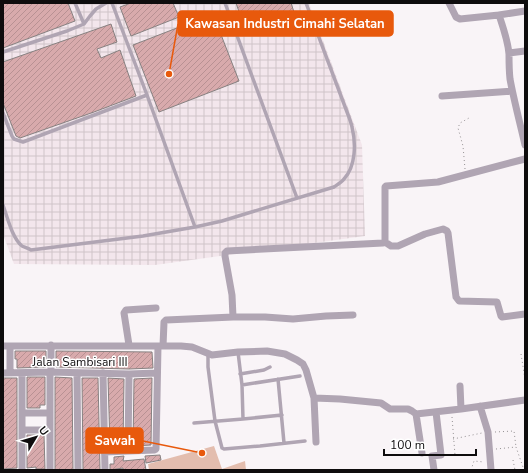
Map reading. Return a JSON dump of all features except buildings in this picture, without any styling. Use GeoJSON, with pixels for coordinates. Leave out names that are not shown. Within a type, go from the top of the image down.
{"type":"FeatureCollection","features":[{"type":"Feature","properties":{"kind":"street"},"geometry":{"type":"LineString","coordinates":[[449,3],[456,17],[460,19],[525,11]]}},
{"type":"Feature","properties":{"kind":"street"},"geometry":{"type":"LineString","coordinates":[[499,15],[509,53],[512,91],[525,145]]}},
{"type":"Feature","properties":{"kind":"street"},"geometry":{"type":"LineString","coordinates":[[509,53],[525,51]]}},
{"type":"Feature","properties":{"kind":"street"},"geometry":{"type":"LineString","coordinates":[[442,96],[512,91]]}},
{"type":"Feature","properties":{"kind":"street"},"geometry":{"type":"LineString","coordinates":[[385,242],[386,186],[438,182],[525,159]]}},
{"type":"Feature","properties":{"kind":"street"},"geometry":{"type":"LineString","coordinates":[[233,317],[232,295],[225,256],[227,251],[385,242],[391,246],[398,246],[425,234],[443,229],[448,233],[456,297],[458,300],[497,302],[502,317],[525,314]]}},
{"type":"Feature","properties":{"kind":"street"},"geometry":{"type":"LineString","coordinates":[[129,345],[124,311],[156,308]]}},
{"type":"Feature","properties":{"kind":"street"},"geometry":{"type":"LineString","coordinates":[[104,452],[156,449],[157,373],[164,322],[166,320],[233,317],[293,319],[353,314]]}},
{"type":"Feature","properties":{"kind":"street"},"geometry":{"type":"LineString","coordinates":[[6,373],[6,346],[187,346],[218,355],[238,352],[267,351],[285,354],[303,364],[306,370],[314,398],[316,442]]}},
{"type":"Feature","properties":{"kind":"street"},"geometry":{"type":"LineString","coordinates":[[50,470],[51,346]]}},
{"type":"Feature","properties":{"kind":"street","name":"Jalan Sambisari III"},"geometry":{"type":"LineString","coordinates":[[6,373],[157,373]]}},
{"type":"Feature","properties":{"kind":"street"},"geometry":{"type":"LineString","coordinates":[[22,373],[22,470]]}},
{"type":"Feature","properties":{"kind":"street"},"geometry":{"type":"LineString","coordinates":[[103,373],[105,470]]}},
{"type":"Feature","properties":{"kind":"street"},"geometry":{"type":"LineString","coordinates":[[77,374],[78,470]]}},
{"type":"Feature","properties":{"kind":"street"},"geometry":{"type":"LineString","coordinates":[[128,451],[129,374]]}},
{"type":"Feature","properties":{"kind":"street"},"geometry":{"type":"LineString","coordinates":[[460,386],[461,409]]}},
{"type":"Feature","properties":{"kind":"street"},"geometry":{"type":"LineString","coordinates":[[314,398],[381,403],[390,410],[408,409],[416,414],[525,400]]}},
{"type":"Feature","properties":{"kind":"street"},"geometry":{"type":"LineString","coordinates":[[480,406],[488,432],[491,466]]}},
{"type":"Feature","properties":{"kind":"street"},"geometry":{"type":"LineString","coordinates":[[434,470],[432,456],[441,455],[436,412]]}},
{"type":"Feature","properties":{"kind":"street"},"geometry":{"type":"LineString","coordinates":[[22,413],[50,413]]}},
{"type":"Feature","properties":{"kind":"street"},"geometry":{"type":"LineString","coordinates":[[416,414],[422,453]]}},
{"type":"Feature","properties":{"kind":"street"},"geometry":{"type":"LineString","coordinates":[[22,430],[50,430]]}},
{"type":"Feature","properties":{"kind":"lane"},"geometry":{"type":"LineString","coordinates":[[75,3],[84,24]]}},
{"type":"Feature","properties":{"kind":"lane"},"geometry":{"type":"LineString","coordinates":[[3,52],[84,24],[96,9],[106,3]]}},
{"type":"Feature","properties":{"kind":"lane"},"geometry":{"type":"LineString","coordinates":[[112,3],[195,227]]}},
{"type":"Feature","properties":{"kind":"lane"},"geometry":{"type":"LineString","coordinates":[[225,3],[297,198]]}},
{"type":"Feature","properties":{"kind":"lane"},"geometry":{"type":"LineString","coordinates":[[3,204],[18,242],[31,250],[144,236],[195,227],[222,221],[334,187],[344,180],[351,168],[354,156],[352,127],[306,3]]}},
{"type":"Feature","properties":{"kind":"lane"},"geometry":{"type":"LineString","coordinates":[[3,113],[14,139],[23,142],[147,95]]}},
{"type":"Feature","properties":{"kind":"lane"},"geometry":{"type":"LineString","coordinates":[[238,352],[242,385],[242,419]]}},
{"type":"Feature","properties":{"kind":"lane"},"geometry":{"type":"LineString","coordinates":[[208,353],[208,367],[215,421],[221,447],[224,449],[305,441]]}},
{"type":"Feature","properties":{"kind":"lane"},"geometry":{"type":"LineString","coordinates":[[240,374],[264,370],[270,367]]}},
{"type":"Feature","properties":{"kind":"lane"},"geometry":{"type":"LineString","coordinates":[[242,385],[300,376]]}},
{"type":"Feature","properties":{"kind":"lane"},"geometry":{"type":"LineString","coordinates":[[278,379],[284,443]]}},
{"type":"Feature","properties":{"kind":"lane"},"geometry":{"type":"LineString","coordinates":[[194,423],[282,415]]}},
{"type":"Feature","properties":{"kind":"path"},"geometry":{"type":"LineString","coordinates":[[466,175],[458,128],[460,123],[469,118]]}},
{"type":"Feature","properties":{"kind":"path"},"geometry":{"type":"LineString","coordinates":[[521,354],[525,379]]}},
{"type":"Feature","properties":{"kind":"path"},"geometry":{"type":"LineString","coordinates":[[451,410],[455,455]]}},
{"type":"Feature","properties":{"kind":"path"},"geometry":{"type":"LineString","coordinates":[[514,431],[516,447],[524,470]]}},
{"type":"Feature","properties":{"kind":"path"},"geometry":{"type":"LineString","coordinates":[[490,450],[516,447]]}},
{"type":"Feature","properties":{"kind":"path"},"geometry":{"type":"LineString","coordinates":[[513,460],[514,470]]}},
{"type":"Feature","properties":{"kind":"path"},"geometry":{"type":"LineString","coordinates":[[471,470],[474,461],[491,466]]}},
{"type":"Feature","properties":{"kind":"shaded area"},"geometry":{"type":"Polygon","coordinates":[[[3,3],[309,3],[362,145],[365,236],[155,265],[14,264],[3,234],[3,3]]]}},
{"type":"Feature","properties":{"kind":"shaded area"},"geometry":{"type":"Polygon","coordinates":[[[214,446],[222,469],[245,461],[246,470],[149,470],[148,464],[214,446]]]}},
{"type":"Feature","properties":{"kind":"place","name":"Kawasan Industri Cimahi Selatan"},"geometry":{"type":"Point","coordinates":[169,74]}},
{"type":"Feature","properties":{"kind":"place","name":"Sawah"},"geometry":{"type":"Point","coordinates":[202,453]}}]}
